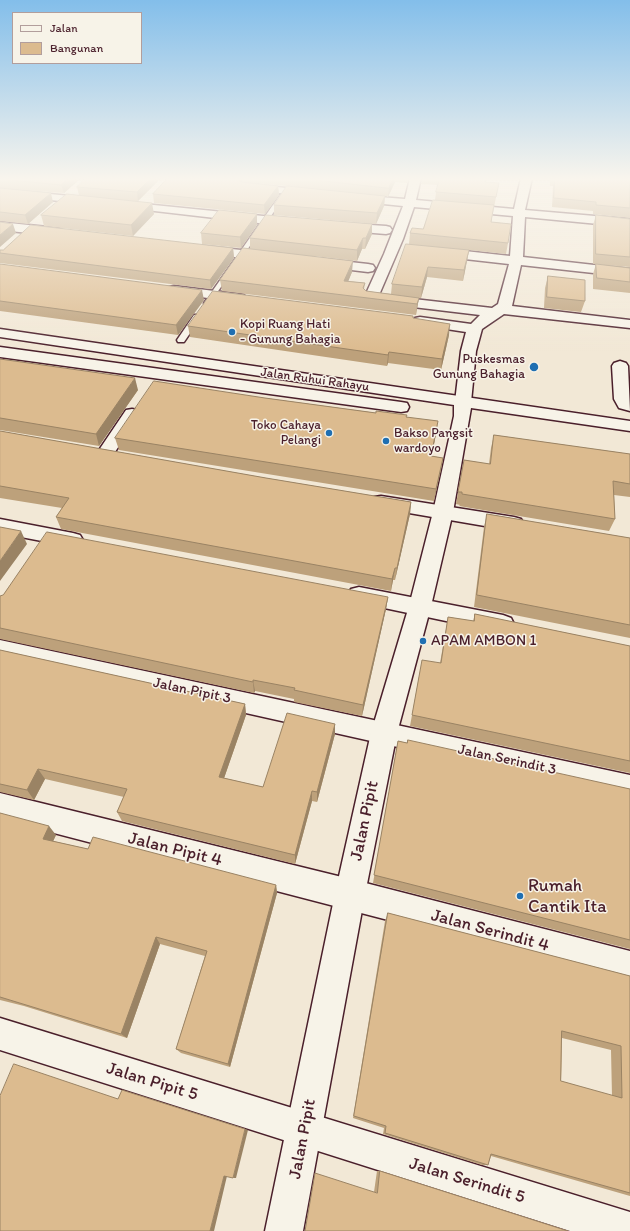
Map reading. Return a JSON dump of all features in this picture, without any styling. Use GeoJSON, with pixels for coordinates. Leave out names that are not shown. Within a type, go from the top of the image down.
{"type":"FeatureCollection","features":[{"type":"Feature","properties":{"kind":"street"},"geometry":{"type":"LineString","coordinates":[[20,238],[23,235]]}},
{"type":"Feature","properties":{"kind":"street"},"geometry":{"type":"LineString","coordinates":[[399,235],[371,298],[630,324]]}},
{"type":"Feature","properties":{"kind":"street"},"geometry":{"type":"LineString","coordinates":[[403,319],[474,329],[488,315],[505,306],[516,260],[518,235]]}},
{"type":"Feature","properties":{"kind":"street"},"geometry":{"type":"LineString","coordinates":[[194,248],[280,258]]}},
{"type":"Feature","properties":{"kind":"street"},"geometry":{"type":"LineString","coordinates":[[394,248],[409,249]]}},
{"type":"Feature","properties":{"kind":"street"},"geometry":{"type":"LineString","coordinates":[[424,251],[630,273]]}},
{"type":"Feature","properties":{"kind":"street"},"geometry":{"type":"LineString","coordinates":[[312,262],[368,268]]}},
{"type":"Feature","properties":{"kind":"street"},"geometry":{"type":"LineString","coordinates":[[157,288],[250,300]]}},
{"type":"Feature","properties":{"kind":"street","name":"Jalan Pipit"},"geometry":{"type":"LineString","coordinates":[[284,1231],[350,894],[384,733],[420,606],[443,512],[463,409],[467,361],[474,329]]}},
{"type":"Feature","properties":{"kind":"street","name":"Jalan Ruhui Rahayu"},"geometry":{"type":"LineString","coordinates":[[0,333],[630,437]]}},
{"type":"Feature","properties":{"kind":"street","name":"Jalan Ruhui Rahayu"},"geometry":{"type":"LineString","coordinates":[[0,352],[463,409],[630,426]]}},
{"type":"Feature","properties":{"kind":"street"},"geometry":{"type":"LineString","coordinates":[[620,366],[622,399],[625,404],[630,406]]}},
{"type":"Feature","properties":{"kind":"street"},"geometry":{"type":"LineString","coordinates":[[123,458],[97,453],[142,399]]}},
{"type":"Feature","properties":{"kind":"street"},"geometry":{"type":"LineString","coordinates":[[367,499],[529,526]]}},
{"type":"Feature","properties":{"kind":"street"},"geometry":{"type":"LineString","coordinates":[[0,526],[92,544]]}},
{"type":"Feature","properties":{"kind":"street"},"geometry":{"type":"LineString","coordinates":[[33,552],[46,534]]}},
{"type":"Feature","properties":{"kind":"street"},"geometry":{"type":"LineString","coordinates":[[342,592],[420,606],[521,628]]}},
{"type":"Feature","properties":{"kind":"street","name":"Jalan Pipit 3"},"geometry":{"type":"LineString","coordinates":[[0,649],[384,733]]}},
{"type":"Feature","properties":{"kind":"street","name":"Jalan Serindit 3"},"geometry":{"type":"LineString","coordinates":[[384,733],[630,787]]}},
{"type":"Feature","properties":{"kind":"street","name":"Jalan Pipit 4"},"geometry":{"type":"LineString","coordinates":[[0,806],[350,894]]}},
{"type":"Feature","properties":{"kind":"street","name":"Jalan Serindit 4"},"geometry":{"type":"LineString","coordinates":[[350,894],[630,967]]}},
{"type":"Feature","properties":{"kind":"street","name":"Jalan Pipit 5"},"geometry":{"type":"LineString","coordinates":[[0,1034],[304,1130]]}},
{"type":"Feature","properties":{"kind":"street","name":"Jalan Serindit 5"},"geometry":{"type":"LineString","coordinates":[[304,1130],[630,1231]]}},
{"type":"Feature","properties":{"kind":"lane"},"geometry":{"type":"LineString","coordinates":[[181,340],[255,235]]}},
{"type":"Feature","properties":{"kind":"building"},"geometry":{"type":"Polygon","coordinates":[[[19,235],[123,235],[233,248],[210,280],[0,253],[0,250],[3,250],[19,235]]]}},
{"type":"Feature","properties":{"kind":"building"},"geometry":{"type":"Polygon","coordinates":[[[225,235],[241,235],[240,237],[225,235]]]}},
{"type":"Feature","properties":{"kind":"building"},"geometry":{"type":"Polygon","coordinates":[[[252,235],[367,235],[366,238],[363,238],[357,250],[250,238],[252,235]]]}},
{"type":"Feature","properties":{"kind":"building"},"geometry":{"type":"Polygon","coordinates":[[[434,235],[509,235],[508,243],[434,235]]]}},
{"type":"Feature","properties":{"kind":"building"},"geometry":{"type":"Polygon","coordinates":[[[596,235],[630,235],[630,257],[596,254],[596,235]]]}},
{"type":"Feature","properties":{"kind":"building"},"geometry":{"type":"Polygon","coordinates":[[[406,244],[469,250],[464,270],[428,267],[422,287],[392,284],[406,244]]]}},
{"type":"Feature","properties":{"kind":"building"},"geometry":{"type":"Polygon","coordinates":[[[243,248],[353,261],[344,281],[365,283],[363,288],[366,291],[419,298],[417,304],[220,280],[243,248]]]}},
{"type":"Feature","properties":{"kind":"building"},"geometry":{"type":"Polygon","coordinates":[[[0,264],[202,290],[176,325],[0,301],[0,264]]]}},
{"type":"Feature","properties":{"kind":"building"},"geometry":{"type":"Polygon","coordinates":[[[596,264],[630,268],[630,282],[597,278],[596,264]]]}},
{"type":"Feature","properties":{"kind":"building"},"geometry":{"type":"Polygon","coordinates":[[[548,276],[585,280],[585,301],[547,297],[548,276]]]}},
{"type":"Feature","properties":{"kind":"building"},"geometry":{"type":"Polygon","coordinates":[[[213,291],[413,316],[413,318],[450,324],[442,359],[389,352],[388,355],[188,326],[213,291]]]}},
{"type":"Feature","properties":{"kind":"building"},"geometry":{"type":"Polygon","coordinates":[[[0,359],[135,378],[96,434],[0,418],[0,359]]]}},
{"type":"Feature","properties":{"kind":"building"},"geometry":{"type":"Polygon","coordinates":[[[154,381],[376,413],[376,411],[407,415],[406,417],[438,421],[431,456],[443,458],[436,489],[115,438],[154,381]]]}},
{"type":"Feature","properties":{"kind":"building"},"geometry":{"type":"Polygon","coordinates":[[[0,431],[411,502],[397,568],[395,568],[392,579],[56,517],[69,498],[0,486],[0,431]]]}},
{"type":"Feature","properties":{"kind":"building"},"geometry":{"type":"Polygon","coordinates":[[[494,435],[630,454],[630,484],[613,481],[615,519],[462,494],[462,492],[458,492],[464,460],[490,464],[494,435]]]}},
{"type":"Feature","properties":{"kind":"building"},"geometry":{"type":"Polygon","coordinates":[[[487,514],[630,538],[630,625],[477,595],[487,514]]]}},
{"type":"Feature","properties":{"kind":"building"},"geometry":{"type":"Polygon","coordinates":[[[0,527],[21,531],[0,561],[0,527]]]}},
{"type":"Feature","properties":{"kind":"building"},"geometry":{"type":"Polygon","coordinates":[[[47,532],[388,597],[363,705],[294,690],[295,688],[253,680],[253,682],[0,628],[0,596],[3,595],[47,532]]]}},
{"type":"Feature","properties":{"kind":"building"},"geometry":{"type":"Polygon","coordinates":[[[475,614],[630,646],[630,761],[412,715],[422,660],[441,663],[448,617],[474,621],[475,614]]]}},
{"type":"Feature","properties":{"kind":"building"},"geometry":{"type":"Polygon","coordinates":[[[0,650],[245,704],[219,777],[263,787],[287,713],[335,724],[317,792],[312,791],[295,855],[117,812],[127,789],[38,769],[27,790],[0,784],[0,650]]]}},
{"type":"Feature","properties":{"kind":"building"},"geometry":{"type":"Polygon","coordinates":[[[408,740],[630,789],[630,940],[374,875],[398,741],[407,743],[408,740]]]}},
{"type":"Feature","properties":{"kind":"building"},"geometry":{"type":"Polygon","coordinates":[[[0,813],[49,826],[43,839],[88,849],[93,837],[276,885],[228,1064],[176,1049],[207,951],[156,937],[121,1034],[0,997],[0,813]]]}},
{"type":"Feature","properties":{"kind":"building"},"geometry":{"type":"Polygon","coordinates":[[[388,913],[630,976],[630,1193],[491,1154],[488,1165],[385,1133],[386,1126],[354,1116],[388,913]],[[562,1031],[561,1081],[622,1098],[621,1046],[562,1031]]]}},
{"type":"Feature","properties":{"kind":"building"},"geometry":{"type":"Polygon","coordinates":[[[14,1064],[118,1099],[122,1090],[245,1129],[233,1178],[224,1176],[210,1231],[0,1231],[0,1096],[14,1064]]]}},
{"type":"Feature","properties":{"kind":"building"},"geometry":{"type":"Polygon","coordinates":[[[380,1171],[568,1231],[305,1231],[315,1173],[377,1193],[380,1171]]]}},
{"type":"Feature","properties":{"kind":"place","name":"Kopi Ruang Hati - Gunung Bahagia"},"geometry":{"type":"Point","coordinates":[232,332]}},
{"type":"Feature","properties":{"kind":"place","name":"Puskesmas Gunung Bahagia"},"geometry":{"type":"Point","coordinates":[534,367]}},
{"type":"Feature","properties":{"kind":"place","name":"Toko Cahaya Pelangi"},"geometry":{"type":"Point","coordinates":[329,433]}},
{"type":"Feature","properties":{"kind":"place","name":"Bakso Pangsit wardoyo"},"geometry":{"type":"Point","coordinates":[386,441]}},
{"type":"Feature","properties":{"kind":"place","name":"APAM AMBON 1"},"geometry":{"type":"Point","coordinates":[423,641]}},
{"type":"Feature","properties":{"kind":"place","name":"Rumah Cantik Ita"},"geometry":{"type":"Point","coordinates":[520,896]}}]}
